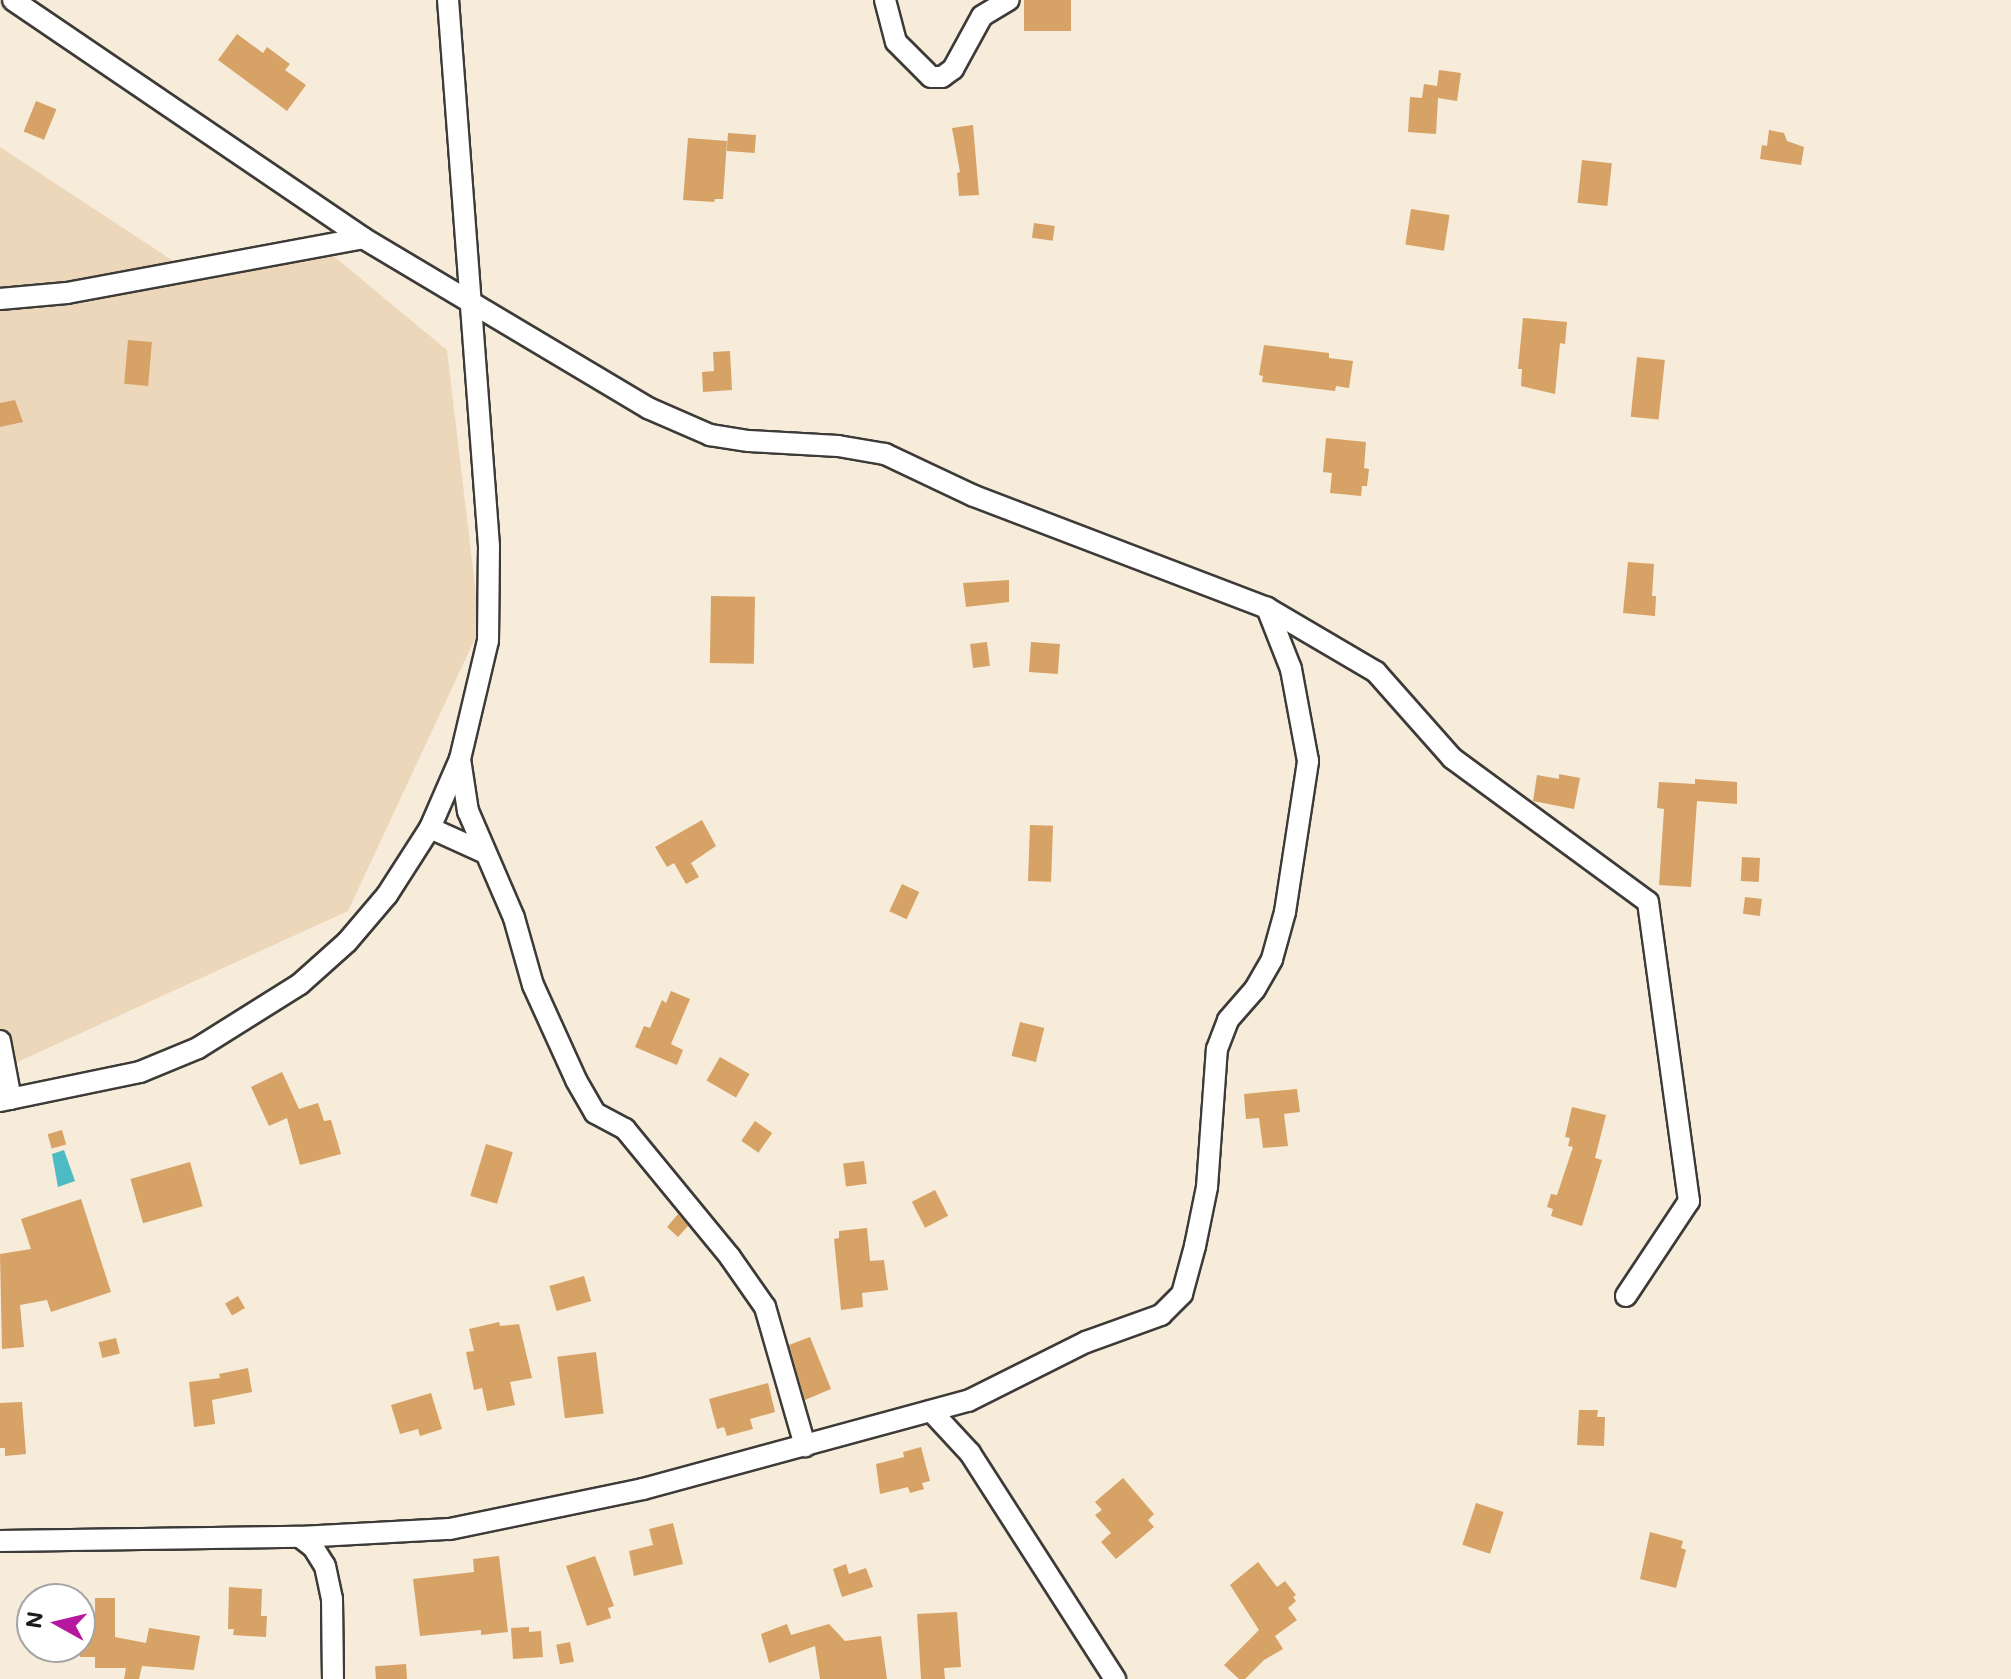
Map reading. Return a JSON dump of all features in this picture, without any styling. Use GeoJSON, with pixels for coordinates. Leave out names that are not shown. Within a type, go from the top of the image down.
{"type":"FeatureCollection","features":[{"type":"Feature","properties":{"kind":"street"},"geometry":{"type":"LineString","coordinates":[[13,0],[363,238],[472,306],[648,408],[710,435],[749,441],[838,446],[885,454],[974,496],[1267,608],[1376,672],[1452,758],[1648,902],[1689,1201],[1626,1296]]}},
{"type":"Feature","properties":{"kind":"street"},"geometry":{"type":"LineString","coordinates":[[0,1041],[5,1100],[140,1072],[198,1048],[253,1017],[300,984],[347,942],[387,895],[430,828],[460,759],[488,641],[487,483],[448,0]]}},
{"type":"Feature","properties":{"kind":"street"},"geometry":{"type":"LineString","coordinates":[[885,0],[896,42],[931,77],[942,77],[953,69],[982,16],[1009,0]]}},
{"type":"Feature","properties":{"kind":"street"},"geometry":{"type":"LineString","coordinates":[[0,299],[67,293],[363,238]]}},
{"type":"Feature","properties":{"kind":"street"},"geometry":{"type":"LineString","coordinates":[[0,1541],[300,1537],[450,1529],[643,1489],[968,1401],[1086,1342],[1161,1315],[1182,1294],[1207,1187],[1217,1049],[1228,1020],[1255,989],[1272,959],[1285,912],[1308,761],[1291,669],[1267,608]]}},
{"type":"Feature","properties":{"kind":"street"},"geometry":{"type":"LineString","coordinates":[[460,759],[468,811],[483,852],[514,918],[533,985],[595,1113],[625,1129],[669,1187],[730,1257],[765,1307],[805,1446]]}},
{"type":"Feature","properties":{"kind":"street"},"geometry":{"type":"LineString","coordinates":[[430,828],[483,852]]}},
{"type":"Feature","properties":{"kind":"street"},"geometry":{"type":"LineString","coordinates":[[931,1411],[970,1453],[1115,1679]]}},
{"type":"Feature","properties":{"kind":"street"},"geometry":{"type":"LineString","coordinates":[[300,1537],[313,1547],[325,1566],[332,1599],[333,1679]]}},
{"type":"Feature","properties":{"kind":"shaded area"},"geometry":{"type":"Polygon","coordinates":[[[0,147],[184,268],[313,239],[447,350],[480,628],[348,911],[0,1070],[0,147]]]}},
{"type":"Feature","properties":{"kind":"water"},"geometry":{"type":"Polygon","coordinates":[[[64,1150],[75,1181],[58,1187],[52,1154],[64,1150]]]}},
{"type":"Feature","properties":{"kind":"building"},"geometry":{"type":"Polygon","coordinates":[[[1024,0],[1071,0],[1071,31],[1024,31],[1024,0]]]}},
{"type":"Feature","properties":{"kind":"building"},"geometry":{"type":"Polygon","coordinates":[[[237,34],[263,53],[267,47],[290,64],[285,70],[306,85],[287,111],[218,60],[237,34]]]}},
{"type":"Feature","properties":{"kind":"building"},"geometry":{"type":"Polygon","coordinates":[[[1439,70],[1461,73],[1457,101],[1438,98],[1436,134],[1408,132],[1410,97],[1422,98],[1424,84],[1437,86],[1439,70]]]}},
{"type":"Feature","properties":{"kind":"building"},"geometry":{"type":"Polygon","coordinates":[[[36,101],[56,109],[44,140],[24,132],[36,101]]]}},
{"type":"Feature","properties":{"kind":"building"},"geometry":{"type":"Polygon","coordinates":[[[973,125],[979,195],[959,196],[957,173],[960,172],[952,128],[973,125]]]}},
{"type":"Feature","properties":{"kind":"building"},"geometry":{"type":"Polygon","coordinates":[[[1769,130],[1784,133],[1787,141],[1804,147],[1801,165],[1760,159],[1762,145],[1767,146],[1769,130]]]}},
{"type":"Feature","properties":{"kind":"building"},"geometry":{"type":"Polygon","coordinates":[[[728,133],[756,135],[755,153],[727,151],[728,133]]]}},
{"type":"Feature","properties":{"kind":"building"},"geometry":{"type":"Polygon","coordinates":[[[688,138],[727,141],[723,199],[715,199],[714,202],[683,200],[688,138]]]}},
{"type":"Feature","properties":{"kind":"building"},"geometry":{"type":"Polygon","coordinates":[[[1582,160],[1612,163],[1607,206],[1578,203],[1582,160]]]}},
{"type":"Feature","properties":{"kind":"building"},"geometry":{"type":"Polygon","coordinates":[[[1411,209],[1450,215],[1444,251],[1405,245],[1411,209]]]}},
{"type":"Feature","properties":{"kind":"building"},"geometry":{"type":"Polygon","coordinates":[[[1034,223],[1055,226],[1053,241],[1032,238],[1034,223]]]}},
{"type":"Feature","properties":{"kind":"building"},"geometry":{"type":"Polygon","coordinates":[[[1523,318],[1567,322],[1565,344],[1560,343],[1555,394],[1521,386],[1522,369],[1518,369],[1523,318]]]}},
{"type":"Feature","properties":{"kind":"building"},"geometry":{"type":"Polygon","coordinates":[[[128,340],[152,342],[148,386],[124,384],[128,340]]]}},
{"type":"Feature","properties":{"kind":"building"},"geometry":{"type":"Polygon","coordinates":[[[1264,345],[1329,353],[1329,358],[1353,361],[1349,388],[1336,386],[1335,391],[1262,382],[1263,376],[1259,375],[1264,345]]]}},
{"type":"Feature","properties":{"kind":"building"},"geometry":{"type":"Polygon","coordinates":[[[730,351],[732,390],[703,392],[702,372],[714,371],[713,352],[730,351]]]}},
{"type":"Feature","properties":{"kind":"building"},"geometry":{"type":"Polygon","coordinates":[[[1637,357],[1665,360],[1659,420],[1631,417],[1637,357]]]}},
{"type":"Feature","properties":{"kind":"building"},"geometry":{"type":"Polygon","coordinates":[[[15,400],[23,422],[0,427],[0,403],[15,400]]]}},
{"type":"Feature","properties":{"kind":"building"},"geometry":{"type":"Polygon","coordinates":[[[1326,438],[1366,442],[1364,468],[1369,469],[1367,486],[1362,486],[1361,496],[1330,493],[1332,473],[1323,472],[1326,438]]]}},
{"type":"Feature","properties":{"kind":"building"},"geometry":{"type":"Polygon","coordinates":[[[1628,562],[1654,564],[1652,596],[1656,596],[1655,616],[1623,613],[1628,562]]]}},
{"type":"Feature","properties":{"kind":"building"},"geometry":{"type":"Polygon","coordinates":[[[1009,580],[1009,602],[966,607],[963,583],[1009,580]]]}},
{"type":"Feature","properties":{"kind":"building"},"geometry":{"type":"Polygon","coordinates":[[[711,596],[755,597],[754,664],[710,663],[711,596]]]}},
{"type":"Feature","properties":{"kind":"building"},"geometry":{"type":"Polygon","coordinates":[[[987,642],[990,666],[973,668],[970,644],[987,642]]]}},
{"type":"Feature","properties":{"kind":"building"},"geometry":{"type":"Polygon","coordinates":[[[1031,642],[1060,644],[1058,674],[1029,672],[1031,642]]]}},
{"type":"Feature","properties":{"kind":"building"},"geometry":{"type":"Polygon","coordinates":[[[1559,774],[1580,778],[1574,809],[1533,801],[1537,775],[1559,779],[1559,774]]]}},
{"type":"Feature","properties":{"kind":"building"},"geometry":{"type":"Polygon","coordinates":[[[1695,779],[1737,782],[1737,804],[1697,801],[1691,887],[1659,885],[1664,809],[1657,808],[1659,782],[1695,784],[1695,779]]]}},
{"type":"Feature","properties":{"kind":"building"},"geometry":{"type":"Polygon","coordinates":[[[702,820],[716,846],[691,863],[699,877],[686,884],[674,863],[667,867],[655,847],[702,820]]]}},
{"type":"Feature","properties":{"kind":"building"},"geometry":{"type":"Polygon","coordinates":[[[1030,825],[1053,826],[1051,882],[1028,881],[1030,825]]]}},
{"type":"Feature","properties":{"kind":"building"},"geometry":{"type":"Polygon","coordinates":[[[1742,857],[1760,858],[1759,882],[1741,881],[1742,857]]]}},
{"type":"Feature","properties":{"kind":"building"},"geometry":{"type":"Polygon","coordinates":[[[902,884],[919,892],[907,919],[889,911],[902,884]]]}},
{"type":"Feature","properties":{"kind":"building"},"geometry":{"type":"Polygon","coordinates":[[[1745,897],[1762,899],[1760,916],[1743,914],[1745,897]]]}},
{"type":"Feature","properties":{"kind":"building"},"geometry":{"type":"Polygon","coordinates":[[[671,991],[690,999],[671,1044],[683,1050],[677,1065],[635,1047],[644,1026],[650,1028],[662,1000],[666,1003],[671,991]]]}},
{"type":"Feature","properties":{"kind":"building"},"geometry":{"type":"Polygon","coordinates":[[[1020,1022],[1044,1028],[1036,1062],[1012,1056],[1020,1022]]]}},
{"type":"Feature","properties":{"kind":"building"},"geometry":{"type":"Polygon","coordinates":[[[720,1057],[749,1074],[736,1097],[706,1080],[720,1057]]]}},
{"type":"Feature","properties":{"kind":"building"},"geometry":{"type":"Polygon","coordinates":[[[282,1072],[299,1109],[318,1103],[324,1121],[331,1120],[341,1154],[300,1165],[287,1118],[269,1126],[251,1087],[282,1072]]]}},
{"type":"Feature","properties":{"kind":"building"},"geometry":{"type":"Polygon","coordinates":[[[1297,1089],[1300,1112],[1284,1114],[1288,1146],[1263,1148],[1259,1118],[1246,1119],[1244,1094],[1297,1089]]]}},
{"type":"Feature","properties":{"kind":"building"},"geometry":{"type":"Polygon","coordinates":[[[1572,1107],[1606,1115],[1595,1158],[1602,1160],[1582,1226],[1551,1216],[1553,1209],[1547,1207],[1551,1194],[1557,1195],[1573,1147],[1568,1146],[1570,1138],[1565,1137],[1572,1107]]]}},
{"type":"Feature","properties":{"kind":"building"},"geometry":{"type":"Polygon","coordinates":[[[755,1121],[772,1133],[758,1153],[741,1141],[755,1121]]]}},
{"type":"Feature","properties":{"kind":"building"},"geometry":{"type":"Polygon","coordinates":[[[62,1130],[66,1144],[52,1149],[48,1134],[62,1130]]]}},
{"type":"Feature","properties":{"kind":"building"},"geometry":{"type":"Polygon","coordinates":[[[486,1144],[513,1152],[497,1204],[470,1196],[486,1144]]]}},
{"type":"Feature","properties":{"kind":"building"},"geometry":{"type":"Polygon","coordinates":[[[864,1161],[867,1184],[846,1186],[843,1164],[864,1161]]]}},
{"type":"Feature","properties":{"kind":"building"},"geometry":{"type":"Polygon","coordinates":[[[190,1162],[203,1206],[143,1223],[130,1179],[190,1162]]]}},
{"type":"Feature","properties":{"kind":"building"},"geometry":{"type":"Polygon","coordinates":[[[935,1190],[948,1216],[925,1228],[912,1202],[935,1190]]]}},
{"type":"Feature","properties":{"kind":"building"},"geometry":{"type":"Polygon","coordinates":[[[81,1199],[111,1292],[51,1312],[47,1300],[20,1305],[24,1347],[2,1349],[0,1254],[31,1249],[21,1219],[81,1199]]]}},
{"type":"Feature","properties":{"kind":"building"},"geometry":{"type":"Polygon","coordinates":[[[678,1214],[688,1226],[678,1237],[667,1227],[678,1214]]]}},
{"type":"Feature","properties":{"kind":"building"},"geometry":{"type":"Polygon","coordinates":[[[867,1228],[870,1261],[884,1260],[888,1290],[862,1293],[863,1307],[841,1310],[834,1239],[839,1238],[839,1231],[867,1228]]]}},
{"type":"Feature","properties":{"kind":"building"},"geometry":{"type":"Polygon","coordinates":[[[584,1276],[591,1301],[557,1311],[549,1286],[584,1276]]]}},
{"type":"Feature","properties":{"kind":"building"},"geometry":{"type":"Polygon","coordinates":[[[238,1296],[245,1308],[232,1316],[225,1304],[238,1296]]]}},
{"type":"Feature","properties":{"kind":"building"},"geometry":{"type":"Polygon","coordinates":[[[499,1322],[500,1326],[519,1324],[532,1378],[510,1382],[515,1405],[487,1411],[482,1388],[474,1390],[466,1352],[474,1351],[469,1329],[499,1322]]]}},
{"type":"Feature","properties":{"kind":"building"},"geometry":{"type":"Polygon","coordinates":[[[810,1337],[831,1389],[805,1400],[789,1345],[810,1337]]]}},
{"type":"Feature","properties":{"kind":"building"},"geometry":{"type":"Polygon","coordinates":[[[116,1338],[120,1354],[102,1358],[99,1342],[116,1338]]]}},
{"type":"Feature","properties":{"kind":"building"},"geometry":{"type":"Polygon","coordinates":[[[596,1352],[604,1414],[565,1418],[557,1357],[596,1352]]]}},
{"type":"Feature","properties":{"kind":"building"},"geometry":{"type":"Polygon","coordinates":[[[248,1368],[252,1392],[212,1400],[215,1424],[194,1427],[189,1382],[220,1378],[219,1374],[248,1368]]]}},
{"type":"Feature","properties":{"kind":"building"},"geometry":{"type":"Polygon","coordinates":[[[768,1383],[775,1412],[750,1419],[753,1429],[727,1436],[724,1427],[717,1429],[709,1399],[768,1383]]]}},
{"type":"Feature","properties":{"kind":"building"},"geometry":{"type":"Polygon","coordinates":[[[431,1393],[442,1429],[420,1436],[418,1429],[400,1434],[391,1405],[431,1393]]]}},
{"type":"Feature","properties":{"kind":"building"},"geometry":{"type":"Polygon","coordinates":[[[22,1402],[26,1454],[5,1456],[5,1448],[0,1448],[0,1403],[22,1402]]]}},
{"type":"Feature","properties":{"kind":"building"},"geometry":{"type":"Polygon","coordinates":[[[1579,1410],[1598,1410],[1597,1417],[1605,1417],[1604,1446],[1577,1445],[1579,1410]]]}},
{"type":"Feature","properties":{"kind":"building"},"geometry":{"type":"Polygon","coordinates":[[[921,1447],[930,1481],[922,1483],[924,1489],[910,1493],[908,1487],[880,1494],[876,1464],[904,1457],[903,1452],[921,1447]]]}},
{"type":"Feature","properties":{"kind":"building"},"geometry":{"type":"Polygon","coordinates":[[[1123,1478],[1154,1514],[1148,1520],[1154,1527],[1116,1559],[1101,1542],[1111,1533],[1095,1515],[1102,1510],[1095,1502],[1123,1478]]]}},
{"type":"Feature","properties":{"kind":"building"},"geometry":{"type":"Polygon","coordinates":[[[1476,1503],[1504,1512],[1490,1554],[1462,1545],[1476,1503]]]}},
{"type":"Feature","properties":{"kind":"building"},"geometry":{"type":"Polygon","coordinates":[[[673,1523],[683,1564],[634,1576],[629,1551],[653,1545],[649,1529],[673,1523]]]}},
{"type":"Feature","properties":{"kind":"building"},"geometry":{"type":"Polygon","coordinates":[[[1650,1532],[1683,1541],[1681,1548],[1686,1550],[1676,1588],[1640,1579],[1650,1532]]]}},
{"type":"Feature","properties":{"kind":"building"},"geometry":{"type":"Polygon","coordinates":[[[499,1556],[508,1632],[481,1635],[481,1630],[420,1636],[413,1579],[474,1572],[473,1559],[499,1556]]]}},
{"type":"Feature","properties":{"kind":"building"},"geometry":{"type":"Polygon","coordinates":[[[595,1556],[614,1606],[608,1608],[611,1618],[587,1626],[566,1566],[595,1556]]]}},
{"type":"Feature","properties":{"kind":"building"},"geometry":{"type":"Polygon","coordinates":[[[1258,1562],[1277,1587],[1285,1581],[1296,1595],[1293,1597],[1296,1601],[1288,1608],[1297,1620],[1275,1636],[1283,1649],[1264,1660],[1245,1679],[1239,1679],[1224,1665],[1259,1630],[1230,1585],[1258,1562]]]}},
{"type":"Feature","properties":{"kind":"building"},"geometry":{"type":"Polygon","coordinates":[[[846,1564],[849,1574],[866,1568],[873,1587],[842,1597],[833,1569],[846,1564]]]}},
{"type":"Feature","properties":{"kind":"building"},"geometry":{"type":"Polygon","coordinates":[[[229,1587],[262,1589],[261,1616],[267,1616],[266,1637],[233,1635],[234,1629],[228,1629],[229,1587]]]}},
{"type":"Feature","properties":{"kind":"building"},"geometry":{"type":"Polygon","coordinates":[[[96,1598],[115,1598],[115,1637],[146,1643],[149,1628],[200,1636],[194,1670],[142,1666],[139,1679],[124,1679],[126,1668],[95,1668],[96,1598]]]}},
{"type":"Feature","properties":{"kind":"building"},"geometry":{"type":"Polygon","coordinates":[[[957,1612],[961,1667],[944,1668],[945,1679],[921,1679],[917,1614],[957,1612]]]}},
{"type":"Feature","properties":{"kind":"building"},"geometry":{"type":"Polygon","coordinates":[[[787,1624],[791,1635],[829,1624],[845,1641],[881,1636],[887,1679],[820,1679],[815,1646],[769,1663],[761,1634],[787,1624]]]}},
{"type":"Feature","properties":{"kind":"building"},"geometry":{"type":"Polygon","coordinates":[[[529,1627],[529,1632],[541,1631],[543,1657],[513,1659],[511,1628],[529,1627]]]}},
{"type":"Feature","properties":{"kind":"building"},"geometry":{"type":"Polygon","coordinates":[[[570,1642],[574,1662],[560,1664],[556,1645],[570,1642]]]}},
{"type":"Feature","properties":{"kind":"building"},"geometry":{"type":"Polygon","coordinates":[[[406,1664],[407,1679],[376,1679],[375,1666],[406,1664]]]}}]}
